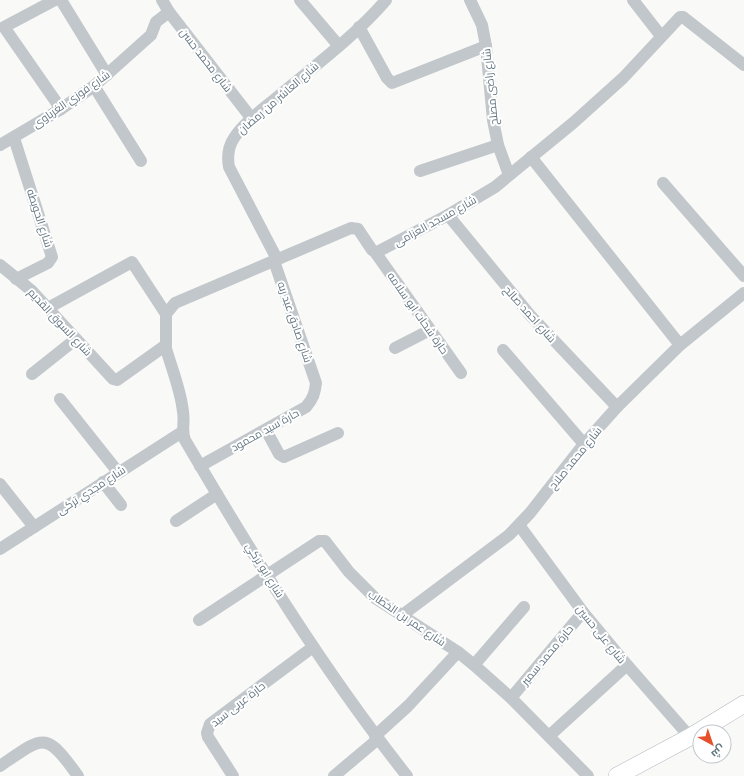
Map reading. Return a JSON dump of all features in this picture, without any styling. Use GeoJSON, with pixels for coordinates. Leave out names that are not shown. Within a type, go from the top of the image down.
{"type":"FeatureCollection","features":[{"type":"Feature","properties":{"kind":"street"},"geometry":{"type":"LineString","coordinates":[[55,0],[42,3],[4,27],[61,109]]}},
{"type":"Feature","properties":{"kind":"street"},"geometry":{"type":"LineString","coordinates":[[61,0],[107,75]]}},
{"type":"Feature","properties":{"kind":"street","name":"شارع محمد حسن"},"geometry":{"type":"LineString","coordinates":[[162,0],[169,12],[252,119]]}},
{"type":"Feature","properties":{"kind":"street"},"geometry":{"type":"LineString","coordinates":[[300,0],[339,46]]}},
{"type":"Feature","properties":{"kind":"street","name":"شارع العاشر من رمضان"},"geometry":{"type":"LineString","coordinates":[[276,260],[229,167],[227,156],[234,138],[252,119],[339,46],[386,0]]}},
{"type":"Feature","properties":{"kind":"street","name":"شارع راضى مصلح"},"geometry":{"type":"LineString","coordinates":[[470,0],[482,25],[486,46],[493,120],[498,145],[509,175]]}},
{"type":"Feature","properties":{"kind":"street"},"geometry":{"type":"LineString","coordinates":[[633,0],[661,36]]}},
{"type":"Feature","properties":{"kind":"street","name":"شارع فوزي الغرباوى"},"geometry":{"type":"LineString","coordinates":[[0,145],[61,109],[94,86],[151,35],[156,22],[169,12]]}},
{"type":"Feature","properties":{"kind":"street","name":"شارع مسجد العزامى"},"geometry":{"type":"LineString","coordinates":[[375,252],[448,216],[495,187],[573,123],[623,78],[661,36],[682,16],[744,65]]}},
{"type":"Feature","properties":{"kind":"street"},"geometry":{"type":"LineString","coordinates":[[359,27],[387,78],[392,83],[486,46]]}},
{"type":"Feature","properties":{"kind":"street"},"geometry":{"type":"LineString","coordinates":[[94,86],[141,161]]}},
{"type":"Feature","properties":{"kind":"street","name":"شارع الحويطه"},"geometry":{"type":"LineString","coordinates":[[14,138],[52,257],[48,263],[16,280]]}},
{"type":"Feature","properties":{"kind":"street"},"geometry":{"type":"LineString","coordinates":[[420,171],[498,145]]}},
{"type":"Feature","properties":{"kind":"street"},"geometry":{"type":"LineString","coordinates":[[531,157],[680,345]]}},
{"type":"Feature","properties":{"kind":"street"},"geometry":{"type":"LineString","coordinates":[[663,183],[744,276]]}},
{"type":"Feature","properties":{"kind":"street","name":"شارع احمد صالح"},"geometry":{"type":"LineString","coordinates":[[448,216],[530,315],[617,407]]}},
{"type":"Feature","properties":{"kind":"street"},"geometry":{"type":"LineString","coordinates":[[166,314],[175,303],[353,227],[358,229],[375,252]]}},
{"type":"Feature","properties":{"kind":"street","name":"حارة شحات ابو سلامه"},"geometry":{"type":"LineString","coordinates":[[375,252],[461,373]]}},
{"type":"Feature","properties":{"kind":"street","name":"شارع صادق عبد ربه"},"geometry":{"type":"LineString","coordinates":[[276,260],[316,383]]}},
{"type":"Feature","properties":{"kind":"street"},"geometry":{"type":"LineString","coordinates":[[48,308],[132,262],[166,314],[165,345],[183,412],[182,432]]}},
{"type":"Feature","properties":{"kind":"street","name":"شارع السوق القديم"},"geometry":{"type":"LineString","coordinates":[[0,265],[16,280],[32,291],[113,379],[118,379],[165,345]]}},
{"type":"Feature","properties":{"kind":"street","name":"شارع محمد صلاح"},"geometry":{"type":"LineString","coordinates":[[401,616],[509,535],[530,514],[584,444],[617,407],[680,345],[744,293]]}},
{"type":"Feature","properties":{"kind":"street"},"geometry":{"type":"LineString","coordinates":[[395,348],[430,330]]}},
{"type":"Feature","properties":{"kind":"street"},"geometry":{"type":"LineString","coordinates":[[32,374],[76,339]]}},
{"type":"Feature","properties":{"kind":"street"},"geometry":{"type":"LineString","coordinates":[[502,350],[584,444]]}},
{"type":"Feature","properties":{"kind":"street","name":"حارة سيد محمود"},"geometry":{"type":"LineString","coordinates":[[200,466],[306,407],[314,396],[316,383]]}},
{"type":"Feature","properties":{"kind":"street"},"geometry":{"type":"LineString","coordinates":[[60,399],[118,472]]}},
{"type":"Feature","properties":{"kind":"street"},"geometry":{"type":"LineString","coordinates":[[266,430],[279,454],[284,457],[338,433]]}},
{"type":"Feature","properties":{"kind":"street","name":"شارع ابو تركي"},"geometry":{"type":"LineString","coordinates":[[182,432],[217,494],[313,647],[377,738],[407,776]]}},
{"type":"Feature","properties":{"kind":"street","name":"شارع مجدي تركى"},"geometry":{"type":"LineString","coordinates":[[0,549],[182,432]]}},
{"type":"Feature","properties":{"kind":"street"},"geometry":{"type":"LineString","coordinates":[[103,482],[121,505]]}},
{"type":"Feature","properties":{"kind":"street"},"geometry":{"type":"LineString","coordinates":[[0,484],[34,527]]}},
{"type":"Feature","properties":{"kind":"street"},"geometry":{"type":"LineString","coordinates":[[176,521],[217,494]]}},
{"type":"Feature","properties":{"kind":"street","name":"شارع على حسين"},"geometry":{"type":"LineString","coordinates":[[519,525],[583,612],[690,737]]}},
{"type":"Feature","properties":{"kind":"street","name":"شارع عمر بن الخطاب"},"geometry":{"type":"LineString","coordinates":[[199,620],[319,541],[325,541],[361,586],[401,616],[458,652],[511,698],[588,776]]}},
{"type":"Feature","properties":{"kind":"street"},"geometry":{"type":"LineString","coordinates":[[474,666],[524,607]]}},
{"type":"Feature","properties":{"kind":"street","name":"حارة محمد سمير"},"geometry":{"type":"LineString","coordinates":[[511,698],[583,612]]}},
{"type":"Feature","properties":{"kind":"street","name":"حارة عربى سيد"},"geometry":{"type":"LineString","coordinates":[[234,776],[208,737],[207,733],[210,724],[313,647]]}},
{"type":"Feature","properties":{"kind":"street"},"geometry":{"type":"LineString","coordinates":[[338,775],[377,738],[458,652]]}},
{"type":"Feature","properties":{"kind":"street"},"geometry":{"type":"LineString","coordinates":[[549,736],[627,665]]}},
{"type":"Feature","properties":{"kind":"street"},"geometry":{"type":"LineString","coordinates":[[617,776],[690,737],[744,704]]}},
{"type":"Feature","properties":{"kind":"street"},"geometry":{"type":"LineString","coordinates":[[0,766],[29,746],[46,742],[54,745],[61,751],[78,776]]}}]}
